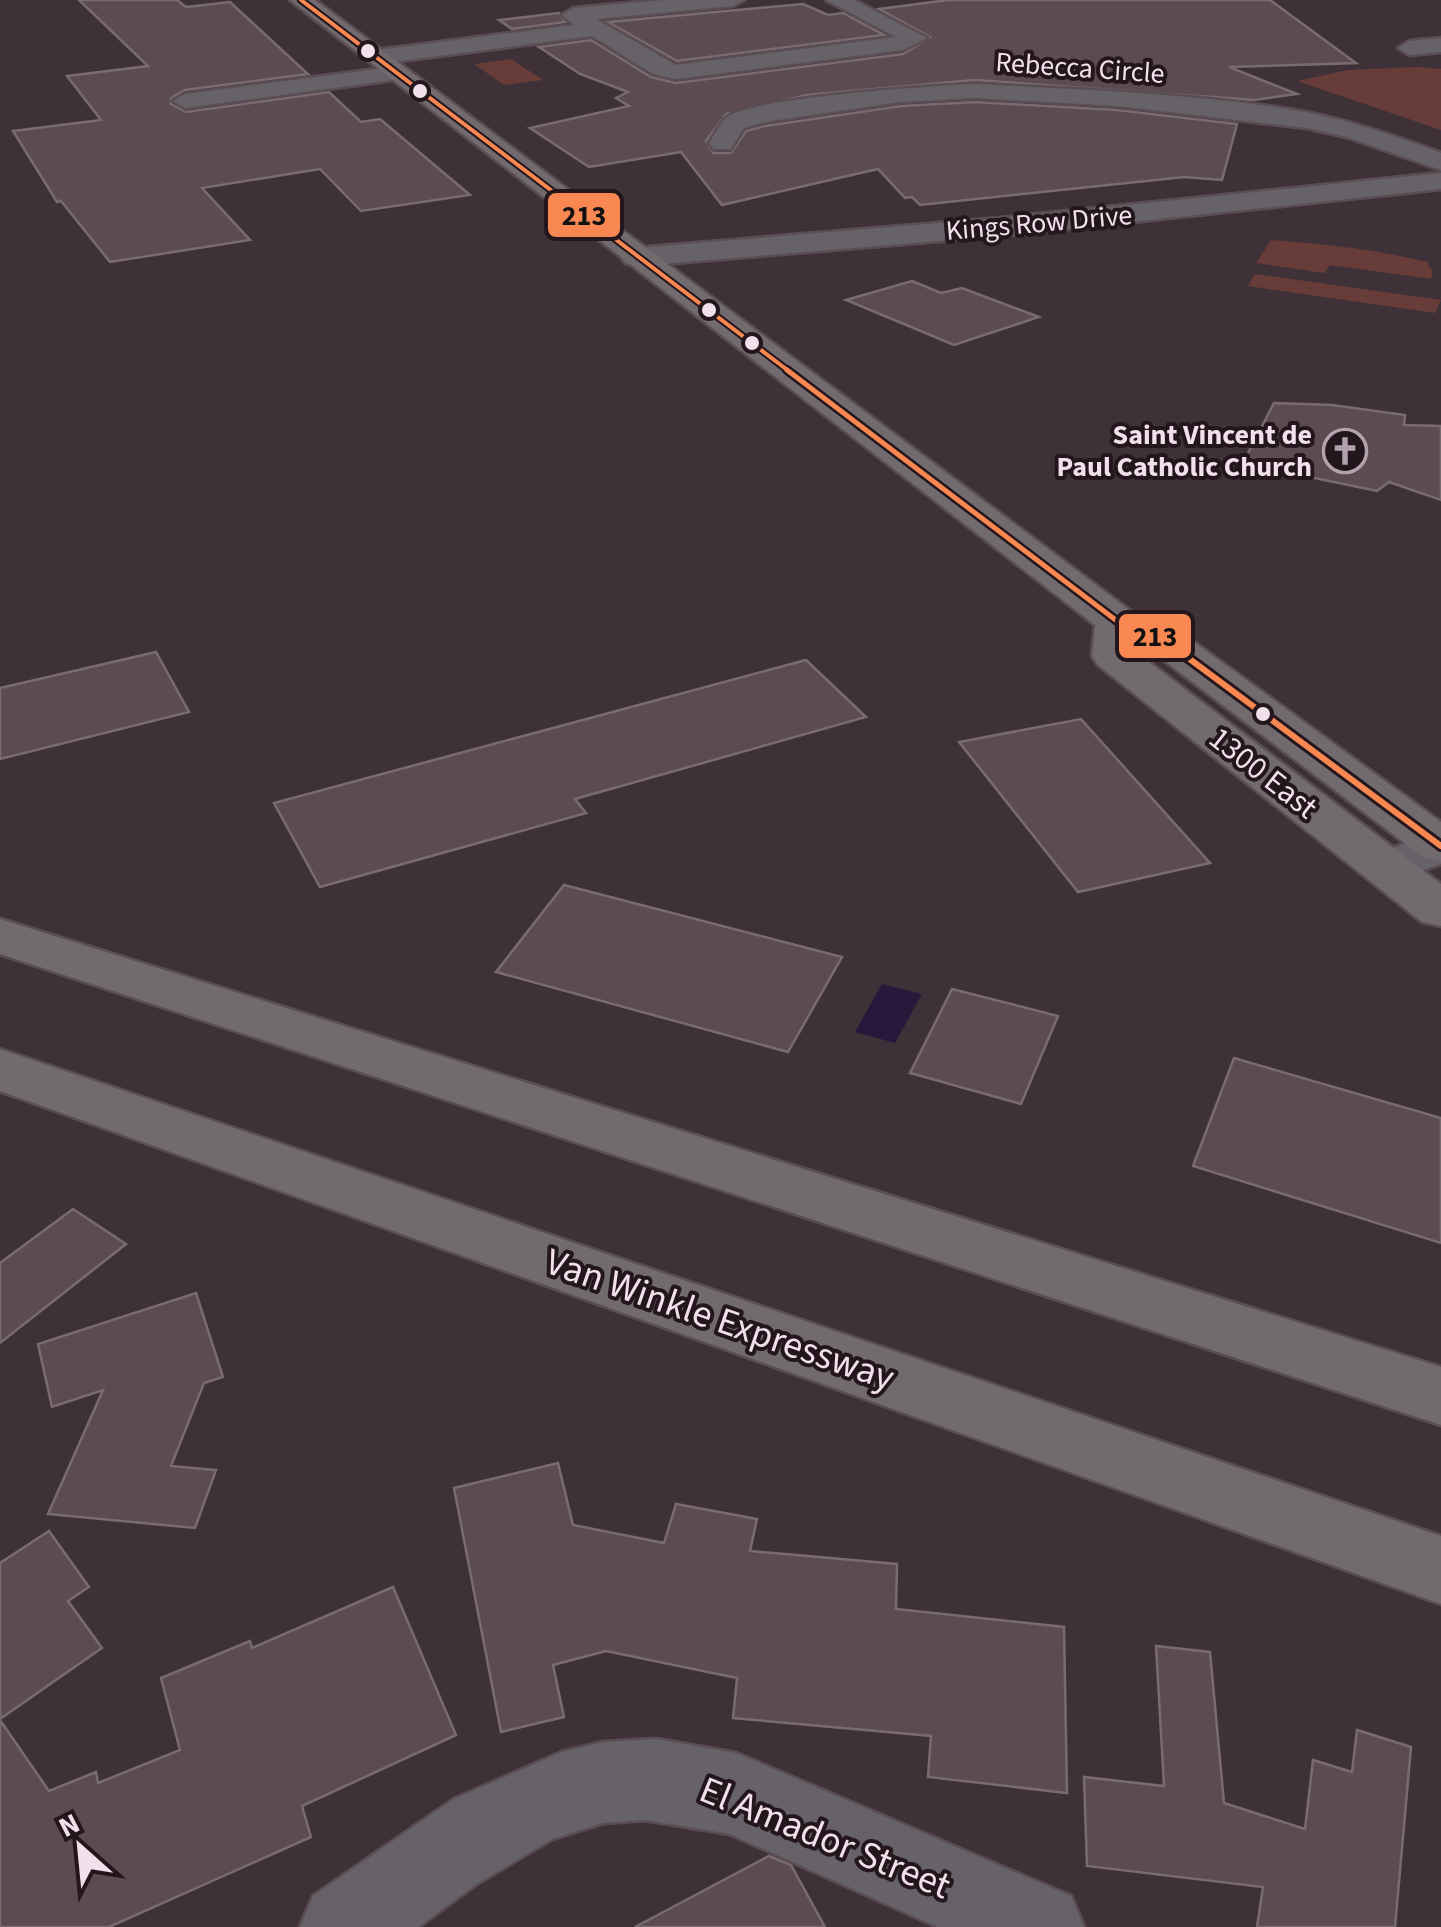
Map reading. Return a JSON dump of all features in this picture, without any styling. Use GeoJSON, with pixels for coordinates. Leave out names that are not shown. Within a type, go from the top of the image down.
{"type":"FeatureCollection","features":[{"type":"Feature","properties":{"kind":"main road","name":"1300 East"},"geometry":{"type":"LineString","coordinates":[[301,0],[1116,621],[1164,640],[1441,847]]}},
{"type":"Feature","properties":{"kind":"main road","name":"1300 East"},"geometry":{"type":"LineString","coordinates":[[1116,621],[1114,656],[1441,910]]}},
{"type":"Feature","properties":{"kind":"main road"},"geometry":{"type":"LineString","coordinates":[[0,936],[1441,1396]]}},
{"type":"Feature","properties":{"kind":"main road","name":"Van Winkle Expressway"},"geometry":{"type":"LineString","coordinates":[[0,1068],[1441,1570]]}},
{"type":"Feature","properties":{"kind":"street"},"geometry":{"type":"LineString","coordinates":[[733,0],[573,15],[661,69],[676,72],[903,43],[916,38],[837,0]]}},
{"type":"Feature","properties":{"kind":"street"},"geometry":{"type":"LineString","coordinates":[[336,26],[370,24]]}},
{"type":"Feature","properties":{"kind":"street"},"geometry":{"type":"LineString","coordinates":[[185,101],[596,30]]}},
{"type":"Feature","properties":{"kind":"street"},"geometry":{"type":"LineString","coordinates":[[1409,48],[1441,45]]}},
{"type":"Feature","properties":{"kind":"street","name":"Rebecca Circle"},"geometry":{"type":"LineString","coordinates":[[722,143],[735,123],[760,115],[901,94],[1005,92],[1151,102],[1307,120],[1344,128],[1441,162]]}},
{"type":"Feature","properties":{"kind":"street","name":"Kings Row Drive"},"geometry":{"type":"LineString","coordinates":[[636,257],[982,229],[1441,182]]}},
{"type":"Feature","properties":{"kind":"street"},"geometry":{"type":"LineString","coordinates":[[1385,867],[1441,847]]}},
{"type":"Feature","properties":{"kind":"street","name":"El Amador Street"},"geometry":{"type":"LineString","coordinates":[[347,1926],[507,1818],[551,1796],[643,1778],[690,1782],[736,1794],[1040,1927]]}},
{"type":"Feature","properties":{"kind":"shaded area"},"geometry":{"type":"Polygon","coordinates":[[[511,59],[543,80],[504,85],[474,64],[511,59]]]}},
{"type":"Feature","properties":{"kind":"shaded area"},"geometry":{"type":"Polygon","coordinates":[[[1441,69],[1441,130],[1297,81],[1348,70],[1441,69]]]}},
{"type":"Feature","properties":{"kind":"shaded area"},"geometry":{"type":"Polygon","coordinates":[[[1271,240],[1388,254],[1427,262],[1433,272],[1431,279],[1330,265],[1324,273],[1256,263],[1271,240]]]}},
{"type":"Feature","properties":{"kind":"shaded area"},"geometry":{"type":"Polygon","coordinates":[[[1255,274],[1441,300],[1435,313],[1248,286],[1255,274]]]}},
{"type":"Feature","properties":{"kind":"shaded area"},"geometry":{"type":"Polygon","coordinates":[[[882,984],[922,994],[895,1043],[855,1032],[882,984]]]}},
{"type":"Feature","properties":{"kind":"building"},"geometry":{"type":"Polygon","coordinates":[[[79,0],[177,0],[186,7],[230,2],[308,74],[185,90],[171,98],[171,104],[186,112],[329,92],[361,122],[380,119],[470,195],[361,211],[320,169],[202,188],[250,240],[110,262],[61,201],[57,202],[13,131],[101,120],[67,76],[148,66],[79,0]]]}},
{"type":"Feature","properties":{"kind":"building"},"geometry":{"type":"Polygon","coordinates":[[[948,0],[1270,0],[1356,63],[1229,67],[1297,94],[1254,100],[975,80],[807,95],[726,114],[706,141],[713,153],[731,153],[746,131],[765,126],[901,106],[975,102],[1117,110],[1237,124],[1222,180],[1184,177],[920,205],[912,197],[905,198],[878,169],[722,205],[681,152],[589,167],[530,128],[629,106],[616,98],[628,92],[580,74],[539,47],[591,40],[651,77],[676,83],[903,54],[930,37],[879,9],[948,0]]]}},
{"type":"Feature","properties":{"kind":"building"},"geometry":{"type":"Polygon","coordinates":[[[803,4],[828,15],[843,13],[884,35],[677,61],[608,22],[803,4]]]}},
{"type":"Feature","properties":{"kind":"building"},"geometry":{"type":"Polygon","coordinates":[[[559,13],[565,22],[512,29],[499,20],[559,13]]]}},
{"type":"Feature","properties":{"kind":"building"},"geometry":{"type":"Polygon","coordinates":[[[912,281],[941,293],[962,288],[1039,317],[954,345],[846,300],[912,281]]]}},
{"type":"Feature","properties":{"kind":"building","name":"Saint Vincent de Paul Catholic Church"},"geometry":{"type":"Polygon","coordinates":[[[1274,403],[1332,405],[1405,415],[1404,425],[1441,426],[1441,500],[1389,482],[1377,491],[1300,475],[1246,457],[1274,403]]]}},
{"type":"Feature","properties":{"kind":"building"},"geometry":{"type":"Polygon","coordinates":[[[156,652],[189,712],[0,759],[0,688],[156,652]]]}},
{"type":"Feature","properties":{"kind":"building"},"geometry":{"type":"Polygon","coordinates":[[[806,660],[866,717],[575,799],[586,813],[320,887],[274,803],[806,660]]]}},
{"type":"Feature","properties":{"kind":"building"},"geometry":{"type":"Polygon","coordinates":[[[1081,719],[1210,863],[1078,892],[959,742],[1081,719]]]}},
{"type":"Feature","properties":{"kind":"building"},"geometry":{"type":"Polygon","coordinates":[[[564,885],[842,957],[788,1052],[496,972],[564,885]]]}},
{"type":"Feature","properties":{"kind":"building"},"geometry":{"type":"Polygon","coordinates":[[[952,989],[1058,1016],[1021,1104],[910,1073],[952,989]]]}},
{"type":"Feature","properties":{"kind":"building"},"geometry":{"type":"Polygon","coordinates":[[[1234,1058],[1441,1118],[1441,1243],[1193,1166],[1234,1058]]]}},
{"type":"Feature","properties":{"kind":"building"},"geometry":{"type":"Polygon","coordinates":[[[73,1209],[126,1244],[0,1343],[0,1263],[73,1209]]]}},
{"type":"Feature","properties":{"kind":"building"},"geometry":{"type":"Polygon","coordinates":[[[196,1293],[223,1377],[204,1383],[171,1466],[216,1470],[195,1528],[48,1514],[103,1390],[52,1407],[38,1344],[196,1293]]]}},
{"type":"Feature","properties":{"kind":"building"},"geometry":{"type":"Polygon","coordinates":[[[558,1463],[573,1525],[664,1543],[676,1504],[757,1519],[750,1551],[897,1564],[896,1609],[1064,1627],[1067,1793],[928,1777],[931,1736],[733,1718],[737,1678],[606,1651],[553,1665],[564,1717],[501,1732],[454,1488],[558,1463]]]}},
{"type":"Feature","properties":{"kind":"building"},"geometry":{"type":"Polygon","coordinates":[[[49,1531],[89,1587],[68,1601],[102,1648],[0,1719],[0,1563],[49,1531]]]}},
{"type":"Feature","properties":{"kind":"building"},"geometry":{"type":"Polygon","coordinates":[[[393,1587],[456,1735],[302,1806],[311,1837],[109,1927],[0,1927],[0,1720],[49,1791],[96,1772],[98,1783],[180,1750],[161,1678],[250,1641],[252,1648],[393,1587]]]}},
{"type":"Feature","properties":{"kind":"building"},"geometry":{"type":"Polygon","coordinates":[[[1156,1646],[1210,1652],[1224,1803],[1305,1829],[1313,1760],[1352,1772],[1357,1730],[1411,1747],[1395,1927],[1257,1927],[1263,1887],[1087,1866],[1084,1777],[1164,1786],[1156,1646]]]}},
{"type":"Feature","properties":{"kind":"building"},"geometry":{"type":"Polygon","coordinates":[[[769,1856],[791,1865],[825,1927],[635,1927],[769,1856]]]}},
{"type":"Feature","properties":{"kind":"transit line","name":"213"},"geometry":{"type":"LineString","coordinates":[[301,0],[1117,621],[1164,640],[1441,846]]}},
{"type":"Feature","properties":{"kind":"place","name":"Saint Vincent de Paul Catholic Church"},"geometry":{"type":"Point","coordinates":[1345,451]}}]}
